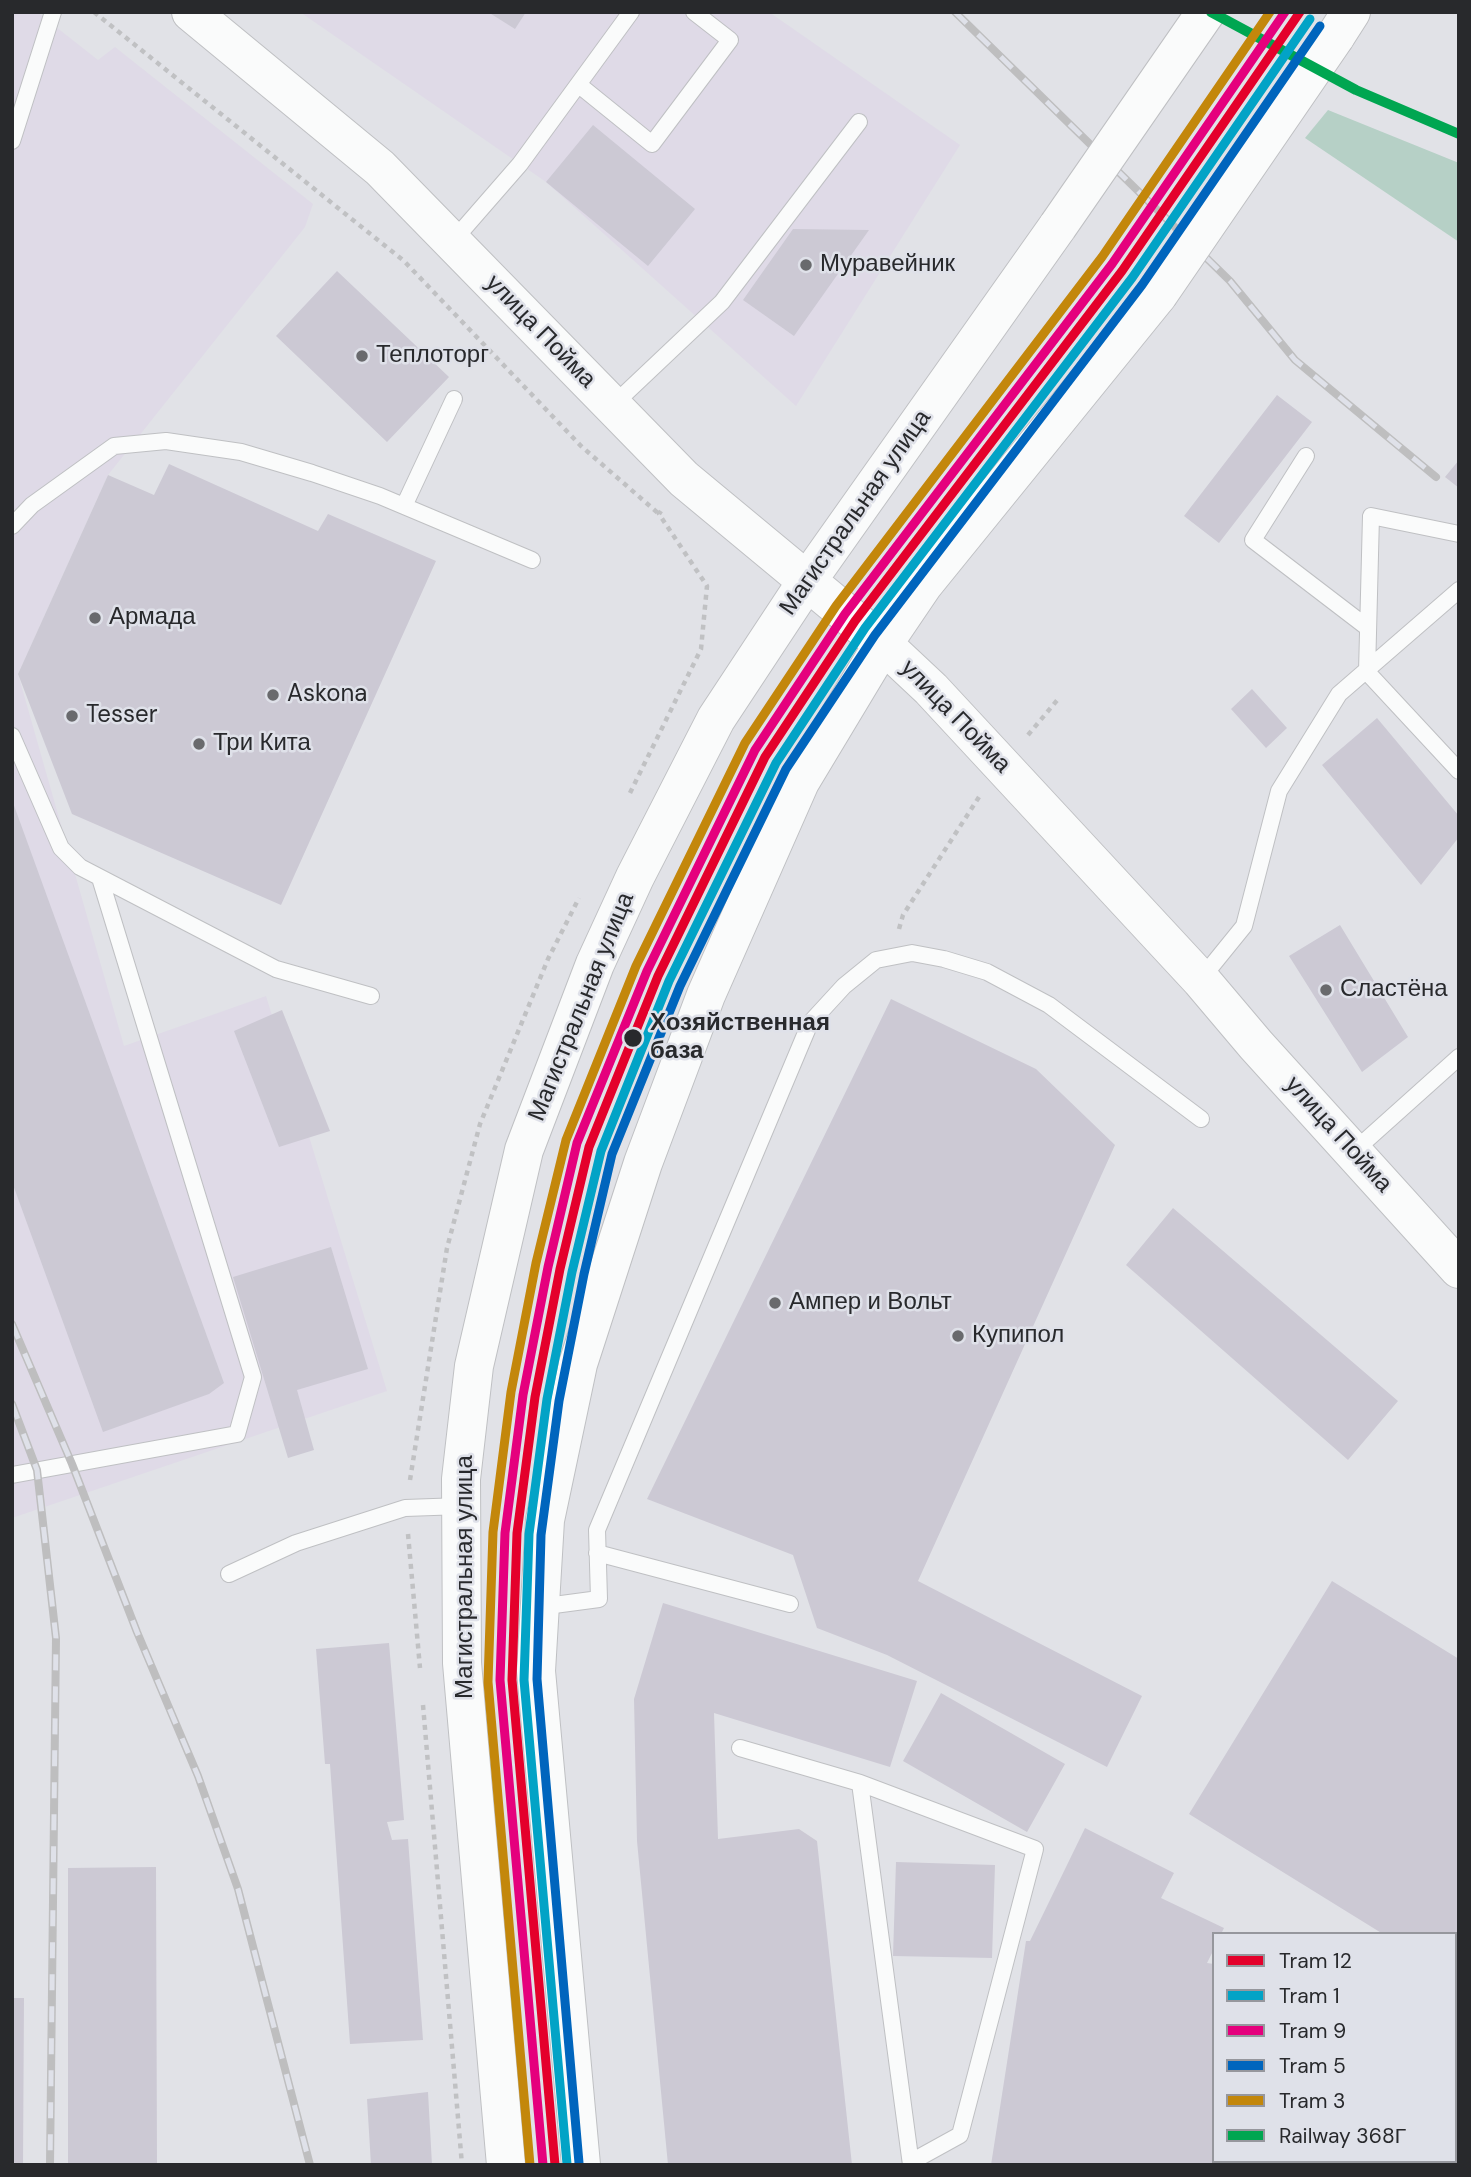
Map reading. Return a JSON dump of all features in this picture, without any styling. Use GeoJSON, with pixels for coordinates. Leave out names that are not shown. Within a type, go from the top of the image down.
{"type":"FeatureCollection","features":[{"type":"Feature","properties":{"kind":"main road","name":"улица Пойма"},"geometry":{"type":"LineString","coordinates":[[191,12],[380,167],[684,479],[883,644],[931,689],[1200,980],[1459,1269]]}},
{"type":"Feature","properties":{"kind":"main road","name":"Магистральная улица"},"geometry":{"type":"LineString","coordinates":[[506,2165],[462,1663],[461,1479],[474,1366],[529,1138],[595,964],[635,877],[716,719],[807,581],[1206,12]]}},
{"type":"Feature","properties":{"kind":"main road"},"geometry":{"type":"LineString","coordinates":[[581,2165],[536,1671],[539,1607],[545,1520],[578,1364],[643,1163],[706,995],[800,782],[883,644],[923,585],[1158,295],[1343,24]]}},
{"type":"Feature","properties":{"kind":"lane"},"geometry":{"type":"LineString","coordinates":[[12,141],[53,12]]}},
{"type":"Feature","properties":{"kind":"lane"},"geometry":{"type":"LineString","coordinates":[[452,242],[520,164],[631,12]]}},
{"type":"Feature","properties":{"kind":"lane"},"geometry":{"type":"LineString","coordinates":[[579,85],[652,144],[730,40],[694,12]]}},
{"type":"Feature","properties":{"kind":"lane"},"geometry":{"type":"LineString","coordinates":[[612,406],[722,302],[859,122]]}},
{"type":"Feature","properties":{"kind":"lane"},"geometry":{"type":"LineString","coordinates":[[404,506],[454,399]]}},
{"type":"Feature","properties":{"kind":"lane"},"geometry":{"type":"LineString","coordinates":[[12,526],[32,505],[114,446],[166,441],[241,452],[312,473],[404,506],[532,560]]}},
{"type":"Feature","properties":{"kind":"lane"},"geometry":{"type":"LineString","coordinates":[[1306,456],[1253,540],[1368,628]]}},
{"type":"Feature","properties":{"kind":"lane"},"geometry":{"type":"LineString","coordinates":[[1459,534],[1371,516],[1367,671],[1459,771]]}},
{"type":"Feature","properties":{"kind":"lane"},"geometry":{"type":"LineString","coordinates":[[1200,980],[1244,926],[1279,791],[1339,694],[1459,590]]}},
{"type":"Feature","properties":{"kind":"lane"},"geometry":{"type":"LineString","coordinates":[[12,736],[61,848],[80,867],[276,969],[371,996]]}},
{"type":"Feature","properties":{"kind":"lane"},"geometry":{"type":"LineString","coordinates":[[12,1475],[237,1434],[253,1377],[100,878]]}},
{"type":"Feature","properties":{"kind":"lane"},"geometry":{"type":"LineString","coordinates":[[539,1607],[599,1599],[597,1530],[810,1023],[844,986],[876,960],[912,953],[987,972],[1049,1005],[1201,1119]]}},
{"type":"Feature","properties":{"kind":"lane"},"geometry":{"type":"LineString","coordinates":[[1353,1152],[1459,1057]]}},
{"type":"Feature","properties":{"kind":"lane"},"geometry":{"type":"LineString","coordinates":[[229,1574],[296,1543],[405,1508],[462,1506]]}},
{"type":"Feature","properties":{"kind":"lane"},"geometry":{"type":"LineString","coordinates":[[597,1553],[790,1604]]}},
{"type":"Feature","properties":{"kind":"lane"},"geometry":{"type":"LineString","coordinates":[[740,1748],[860,1783],[1035,1849],[960,2135],[911,2164],[860,1783]]}},
{"type":"Feature","properties":{"kind":"path"},"geometry":{"type":"LineString","coordinates":[[94,12],[404,261],[582,446],[659,514]]}},
{"type":"Feature","properties":{"kind":"path"},"geometry":{"type":"LineString","coordinates":[[903,915],[969,813]]}},
{"type":"Feature","properties":{"kind":"shaded area"},"geometry":{"type":"Polygon","coordinates":[[[12,12],[37,12],[98,60],[115,47],[313,204],[305,227],[108,475],[18,674],[124,1046],[266,996],[387,1391],[12,1518],[12,12]]]}},
{"type":"Feature","properties":{"kind":"shaded area"},"geometry":{"type":"Polygon","coordinates":[[[300,12],[769,12],[960,145],[796,406],[546,182],[300,12]]]}},
{"type":"Feature","properties":{"kind":"green space"},"geometry":{"type":"Polygon","coordinates":[[[1328,110],[1459,163],[1459,242],[1305,138],[1328,110]]]}},
{"type":"Feature","properties":{"kind":"building"},"geometry":{"type":"Polygon","coordinates":[[[488,12],[526,12],[515,29],[488,12]]]}},
{"type":"Feature","properties":{"kind":"building"},"geometry":{"type":"Polygon","coordinates":[[[593,125],[695,209],[648,266],[546,182],[593,125]]]}},
{"type":"Feature","properties":{"kind":"building","name":"Муравейник"},"geometry":{"type":"Polygon","coordinates":[[[793,229],[869,230],[794,336],[743,300],[793,229]]]}},
{"type":"Feature","properties":{"kind":"building","name":"Теплоторг"},"geometry":{"type":"Polygon","coordinates":[[[337,271],[449,377],[387,442],[276,336],[337,271]]]}},
{"type":"Feature","properties":{"kind":"building"},"geometry":{"type":"Polygon","coordinates":[[[1277,395],[1312,422],[1219,543],[1184,516],[1277,395]]]}},
{"type":"Feature","properties":{"kind":"building"},"geometry":{"type":"Polygon","coordinates":[[[1459,460],[1459,488],[1445,477],[1459,460]]]}},
{"type":"Feature","properties":{"kind":"building","name":"Три Кита"},"geometry":{"type":"Polygon","coordinates":[[[169,464],[318,531],[328,514],[436,561],[281,905],[72,814],[18,674],[108,475],[154,495],[169,464]]]}},
{"type":"Feature","properties":{"kind":"building"},"geometry":{"type":"Polygon","coordinates":[[[1252,689],[1287,728],[1266,748],[1231,709],[1252,689]]]}},
{"type":"Feature","properties":{"kind":"building"},"geometry":{"type":"Polygon","coordinates":[[[1377,718],[1459,816],[1459,837],[1421,885],[1322,765],[1377,718]]]}},
{"type":"Feature","properties":{"kind":"building"},"geometry":{"type":"Polygon","coordinates":[[[12,800],[224,1383],[209,1394],[103,1432],[12,1182],[12,800]]]}},
{"type":"Feature","properties":{"kind":"building"},"geometry":{"type":"Polygon","coordinates":[[[1340,925],[1408,1037],[1362,1072],[1289,956],[1340,925]]]}},
{"type":"Feature","properties":{"kind":"building","name":"Хозяйственная база"},"geometry":{"type":"Polygon","coordinates":[[[891,999],[1036,1069],[1115,1145],[918,1581],[1142,1696],[1107,1767],[887,1655],[817,1628],[793,1555],[647,1499],[891,999]]]}},
{"type":"Feature","properties":{"kind":"building"},"geometry":{"type":"Polygon","coordinates":[[[282,1010],[330,1131],[279,1147],[234,1031],[282,1010]]]}},
{"type":"Feature","properties":{"kind":"building"},"geometry":{"type":"Polygon","coordinates":[[[1173,1208],[1398,1401],[1348,1460],[1126,1265],[1173,1208]]]}},
{"type":"Feature","properties":{"kind":"building"},"geometry":{"type":"Polygon","coordinates":[[[331,1247],[368,1369],[297,1390],[314,1450],[288,1458],[233,1277],[331,1247]]]}},
{"type":"Feature","properties":{"kind":"building"},"geometry":{"type":"Polygon","coordinates":[[[1332,1581],[1459,1659],[1457,1944],[1457,1932],[1380,1932],[1189,1814],[1332,1581]]]}},
{"type":"Feature","properties":{"kind":"building"},"geometry":{"type":"Polygon","coordinates":[[[663,1603],[917,1681],[890,1767],[714,1713],[718,1839],[799,1829],[817,1841],[852,2165],[668,2165],[637,1841],[634,1699],[663,1603]]]}},
{"type":"Feature","properties":{"kind":"building"},"geometry":{"type":"Polygon","coordinates":[[[389,1643],[404,1820],[387,1822],[392,1840],[408,1839],[423,2040],[350,2044],[330,1764],[325,1764],[316,1649],[389,1643]]]}},
{"type":"Feature","properties":{"kind":"building"},"geometry":{"type":"Polygon","coordinates":[[[941,1693],[1065,1764],[1027,1832],[903,1761],[941,1693]]]}},
{"type":"Feature","properties":{"kind":"building"},"geometry":{"type":"Polygon","coordinates":[[[1085,1828],[1174,1873],[1161,1898],[1224,1928],[1222,1932],[1212,1932],[1212,1953],[1207,1963],[1212,1964],[1212,2163],[1273,2165],[991,2165],[1026,1941],[1030,1941],[1085,1828]]]}},
{"type":"Feature","properties":{"kind":"building"},"geometry":{"type":"Polygon","coordinates":[[[896,1862],[995,1865],[992,1958],[893,1956],[896,1862]]]}},
{"type":"Feature","properties":{"kind":"building"},"geometry":{"type":"Polygon","coordinates":[[[156,1867],[157,2165],[68,2165],[68,1868],[156,1867]]]}},
{"type":"Feature","properties":{"kind":"building"},"geometry":{"type":"Polygon","coordinates":[[[12,1998],[24,1998],[23,2165],[12,2165],[12,1998]]]}},
{"type":"Feature","properties":{"kind":"building"},"geometry":{"type":"Polygon","coordinates":[[[1457,2025],[1459,2026],[1457,2066],[1457,2025]]]}},
{"type":"Feature","properties":{"kind":"building"},"geometry":{"type":"Polygon","coordinates":[[[428,2092],[432,2165],[371,2165],[367,2099],[428,2092]]]}},
{"type":"Feature","properties":{"kind":"building"},"geometry":{"type":"Polygon","coordinates":[[[1328,2163],[1414,2163],[1413,2165],[1327,2165],[1328,2163]]]}},
{"type":"Feature","properties":{"kind":"railway"},"geometry":{"type":"LineString","coordinates":[[955,12],[1230,281],[1295,360],[1436,477]]}},
{"type":"Feature","properties":{"kind":"railway"},"geometry":{"type":"LineString","coordinates":[[12,1324],[72,1464],[137,1632],[198,1776],[238,1889],[310,2165]]}},
{"type":"Feature","properties":{"kind":"railway"},"geometry":{"type":"LineString","coordinates":[[12,1404],[37,1470],[56,1638],[50,2165]]}},
{"type":"Feature","properties":{"kind":"tram line","name":"3"},"geometry":{"type":"LineString","coordinates":[[530,2165],[488,1682],[493,1532],[511,1392],[536,1263],[566,1140],[636,966],[745,743],[836,606],[1102,257],[1270,12]]}},
{"type":"Feature","properties":{"kind":"tram line","name":"9"},"geometry":{"type":"LineString","coordinates":[[543,2165],[500,1680],[505,1533],[523,1395],[548,1267],[577,1143],[647,971],[755,750],[845,614],[1112,264],[1285,12]]}},
{"type":"Feature","properties":{"kind":"tram line","name":"12"},"geometry":{"type":"LineString","coordinates":[[555,2165],[512,1680],[517,1533],[535,1397],[560,1269],[589,1147],[658,976],[765,757],[855,621],[1122,271],[1300,12]]}},
{"type":"Feature","properties":{"kind":"tram line","name":"1"},"geometry":{"type":"LineString","coordinates":[[567,2164],[524,1680],[529,1534],[547,1399],[572,1272],[601,1151],[669,981],[776,763],[865,628],[1132,278],[1310,19]]}},
{"type":"Feature","properties":{"kind":"tram line","name":"5"},"geometry":{"type":"LineString","coordinates":[[579,2163],[537,1679],[541,1535],[559,1401],[584,1274],[612,1154],[680,986],[786,769],[875,635],[1142,285],[1320,26]]}},
{"type":"Feature","properties":{"kind":"rail line","name":"368Г"},"geometry":{"type":"LineString","coordinates":[[1211,12],[1356,90],[1459,134]]}},
{"type":"Feature","properties":{"kind":"place","name":"Муравейник"},"geometry":{"type":"Point","coordinates":[806,265]}},
{"type":"Feature","properties":{"kind":"place","name":"Теплоторг"},"geometry":{"type":"Point","coordinates":[362,356]}},
{"type":"Feature","properties":{"kind":"place","name":"Армада"},"geometry":{"type":"Point","coordinates":[95,618]}},
{"type":"Feature","properties":{"kind":"place","name":"Askona"},"geometry":{"type":"Point","coordinates":[273,695]}},
{"type":"Feature","properties":{"kind":"place","name":"Tesser"},"geometry":{"type":"Point","coordinates":[72,716]}},
{"type":"Feature","properties":{"kind":"place","name":"Три Кита"},"geometry":{"type":"Point","coordinates":[199,744]}},
{"type":"Feature","properties":{"kind":"place","name":"Сластёна"},"geometry":{"type":"Point","coordinates":[1326,990]}},
{"type":"Feature","properties":{"kind":"place","name":"Хозяйственная база"},"geometry":{"type":"Point","coordinates":[633,1038]}},
{"type":"Feature","properties":{"kind":"place","name":"Ампер и Вольт"},"geometry":{"type":"Point","coordinates":[775,1303]}},
{"type":"Feature","properties":{"kind":"place","name":"Купипол"},"geometry":{"type":"Point","coordinates":[958,1336]}}]}
